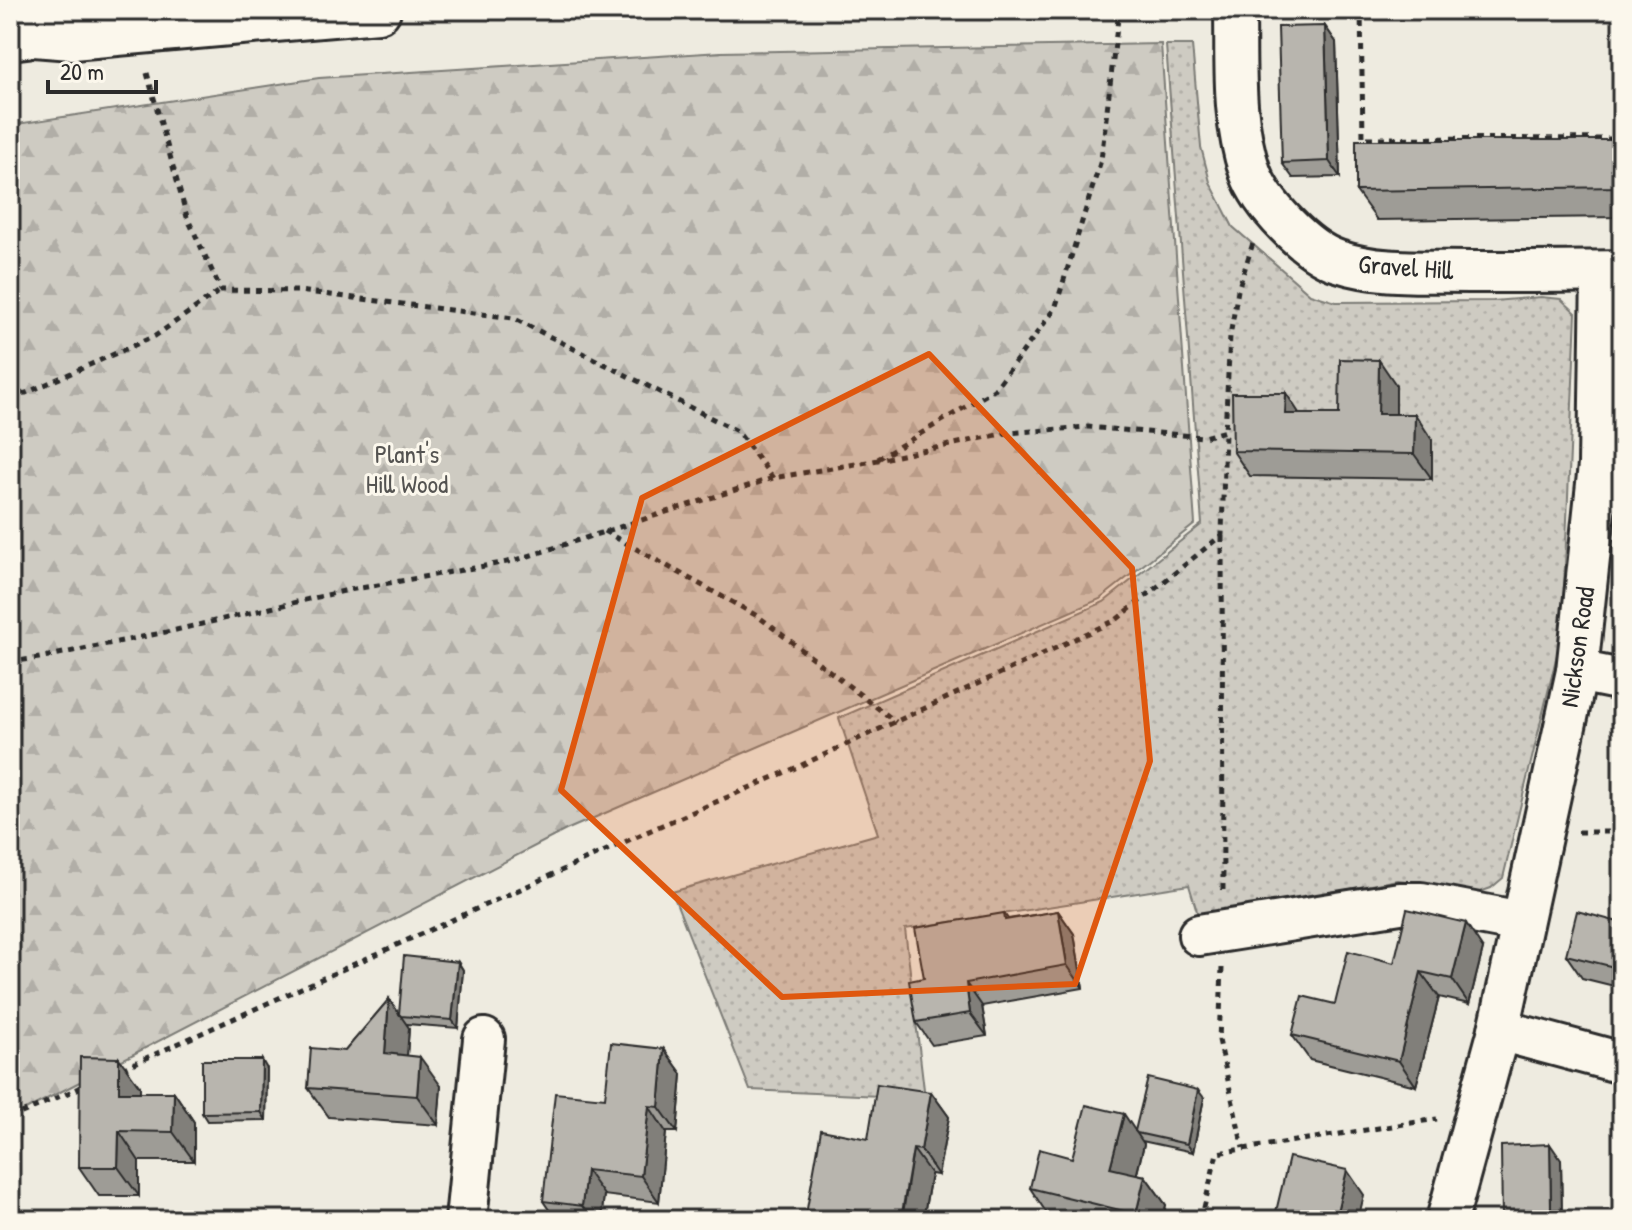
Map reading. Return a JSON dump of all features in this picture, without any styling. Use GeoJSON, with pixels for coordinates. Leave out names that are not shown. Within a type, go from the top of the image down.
{"type":"FeatureCollection","features":[{"type":"Feature","properties":{"kind":"main road"},"geometry":{"type":"LineString","coordinates":[[10,37],[34,34],[72,37],[378,10]]}},
{"type":"Feature","properties":{"kind":"main road"},"geometry":{"type":"LineString","coordinates":[[10,67],[39,63],[72,37]]}},
{"type":"Feature","properties":{"kind":"street","name":"Gravel Hill"},"geometry":{"type":"LineString","coordinates":[[1235,10],[1236,114],[1252,177],[1301,240],[1335,261],[1385,271],[1612,272]]}},
{"type":"Feature","properties":{"kind":"street","name":"Nickson Road"},"geometry":{"type":"LineString","coordinates":[[1447,1220],[1499,1030],[1577,671],[1599,465],[1612,272]]}},
{"type":"Feature","properties":{"kind":"street"},"geometry":{"type":"LineString","coordinates":[[1577,671],[1622,680]]}},
{"type":"Feature","properties":{"kind":"street"},"geometry":{"type":"LineString","coordinates":[[1211,933],[1400,903],[1421,903],[1521,922]]}},
{"type":"Feature","properties":{"kind":"street"},"geometry":{"type":"LineString","coordinates":[[1499,1030],[1622,1063]]}},
{"type":"Feature","properties":{"kind":"street"},"geometry":{"type":"LineString","coordinates":[[466,1220],[484,1039]]}},
{"type":"Feature","properties":{"kind":"path"},"geometry":{"type":"LineString","coordinates":[[873,461],[994,390],[1055,309],[1101,160],[1119,10]]}},
{"type":"Feature","properties":{"kind":"path"},"geometry":{"type":"LineString","coordinates":[[1361,10],[1363,138],[1622,139]]}},
{"type":"Feature","properties":{"kind":"path"},"geometry":{"type":"LineString","coordinates":[[147,73],[187,217],[221,290]]}},
{"type":"Feature","properties":{"kind":"path"},"geometry":{"type":"LineString","coordinates":[[1243,1148],[1219,1040],[1211,933],[1230,336],[1238,290],[1268,201]]}},
{"type":"Feature","properties":{"kind":"path"},"geometry":{"type":"LineString","coordinates":[[10,394],[26,393],[155,336],[221,290],[299,291],[513,318],[737,431],[773,478]]}},
{"type":"Feature","properties":{"kind":"path"},"geometry":{"type":"LineString","coordinates":[[10,662],[176,630],[344,591],[513,561],[773,478],[1007,433],[1088,427],[1204,437],[1225,431]]}},
{"type":"Feature","properties":{"kind":"path"},"geometry":{"type":"LineString","coordinates":[[603,531],[759,617],[896,722]]}},
{"type":"Feature","properties":{"kind":"path"},"geometry":{"type":"LineString","coordinates":[[109,1075],[1116,620],[1222,535]]}},
{"type":"Feature","properties":{"kind":"path"},"geometry":{"type":"LineString","coordinates":[[10,1118],[95,1081]]}},
{"type":"Feature","properties":{"kind":"path"},"geometry":{"type":"LineString","coordinates":[[1201,1220],[1217,1153],[1444,1118],[1473,1128]]}},
{"type":"Feature","properties":{"kind":"highlighted area"},"geometry":{"type":"Polygon","coordinates":[[[929,354],[1132,568],[1150,761],[1075,984],[782,997],[561,790],[642,498],[929,354]]]}},
{"type":"Feature","properties":{"kind":"green space","name":"Plant's Hill Wood"},"geometry":{"type":"Polygon","coordinates":[[[1161,44],[1195,524],[1100,599],[566,830],[10,1118],[10,125],[319,78],[721,52],[1161,44]]]}},
{"type":"Feature","properties":{"kind":"green space"},"geometry":{"type":"Polygon","coordinates":[[[1166,45],[1192,45],[1201,147],[1210,182],[1233,227],[1310,294],[1336,302],[1493,301],[1541,297],[1561,299],[1576,313],[1562,634],[1503,878],[1491,888],[1469,896],[1430,883],[1397,880],[1199,918],[1189,885],[905,929],[925,1098],[750,1090],[672,892],[878,834],[839,718],[1104,602],[1202,524],[1166,45]]]}},
{"type":"Feature","properties":{"kind":"building"},"geometry":{"type":"Polygon","coordinates":[[[1325,26],[1329,161],[1282,163],[1278,27],[1325,26]]]}},
{"type":"Feature","properties":{"kind":"building"},"geometry":{"type":"Polygon","coordinates":[[[1356,140],[1622,140],[1622,187],[1356,191],[1356,140]]]}},
{"type":"Feature","properties":{"kind":"building"},"geometry":{"type":"Polygon","coordinates":[[[1340,359],[1379,360],[1378,414],[1415,414],[1414,454],[1233,451],[1232,393],[1286,393],[1285,414],[1339,414],[1340,359]]]}},
{"type":"Feature","properties":{"kind":"building"},"geometry":{"type":"Polygon","coordinates":[[[1407,909],[1466,923],[1452,979],[1421,972],[1399,1061],[1292,1035],[1302,996],[1335,1004],[1348,951],[1394,963],[1407,909]]]}},
{"type":"Feature","properties":{"kind":"building"},"geometry":{"type":"Polygon","coordinates":[[[1058,911],[1067,965],[966,983],[970,1013],[916,1022],[909,981],[924,978],[915,928],[1004,913],[1005,920],[1058,911]]]}},
{"type":"Feature","properties":{"kind":"building"},"geometry":{"type":"Polygon","coordinates":[[[1577,911],[1622,923],[1622,969],[1566,955],[1577,911]]]}},
{"type":"Feature","properties":{"kind":"building"},"geometry":{"type":"Polygon","coordinates":[[[404,956],[458,962],[452,1020],[399,1014],[404,956]]]}},
{"type":"Feature","properties":{"kind":"building"},"geometry":{"type":"Polygon","coordinates":[[[389,999],[385,1053],[420,1057],[417,1096],[308,1088],[311,1048],[345,1051],[389,999]]]}},
{"type":"Feature","properties":{"kind":"building"},"geometry":{"type":"Polygon","coordinates":[[[611,1043],[664,1049],[659,1107],[649,1106],[641,1176],[586,1170],[582,1206],[543,1201],[555,1093],[605,1098],[611,1043]]]}},
{"type":"Feature","properties":{"kind":"building"},"geometry":{"type":"Polygon","coordinates":[[[80,1057],[119,1058],[119,1092],[174,1092],[173,1132],[119,1131],[118,1167],[79,1167],[80,1057]]]}},
{"type":"Feature","properties":{"kind":"building"},"geometry":{"type":"Polygon","coordinates":[[[202,1060],[262,1060],[261,1112],[202,1113],[202,1060]]]}},
{"type":"Feature","properties":{"kind":"building"},"geometry":{"type":"Polygon","coordinates":[[[1148,1078],[1198,1090],[1187,1144],[1135,1131],[1148,1078]]]}},
{"type":"Feature","properties":{"kind":"building"},"geometry":{"type":"Polygon","coordinates":[[[877,1084],[931,1092],[921,1150],[913,1149],[901,1219],[847,1209],[845,1220],[805,1220],[821,1130],[868,1139],[877,1084]]]}},
{"type":"Feature","properties":{"kind":"building"},"geometry":{"type":"Polygon","coordinates":[[[1086,1105],[1124,1114],[1110,1168],[1145,1176],[1136,1214],[1030,1188],[1039,1149],[1072,1158],[1086,1105]]]}},
{"type":"Feature","properties":{"kind":"building"},"geometry":{"type":"Polygon","coordinates":[[[1550,1144],[1551,1210],[1530,1211],[1530,1220],[1502,1220],[1501,1146],[1550,1144]]]}},
{"type":"Feature","properties":{"kind":"building"},"geometry":{"type":"Polygon","coordinates":[[[1289,1157],[1347,1170],[1335,1220],[1274,1220],[1289,1157]]]}}]}
